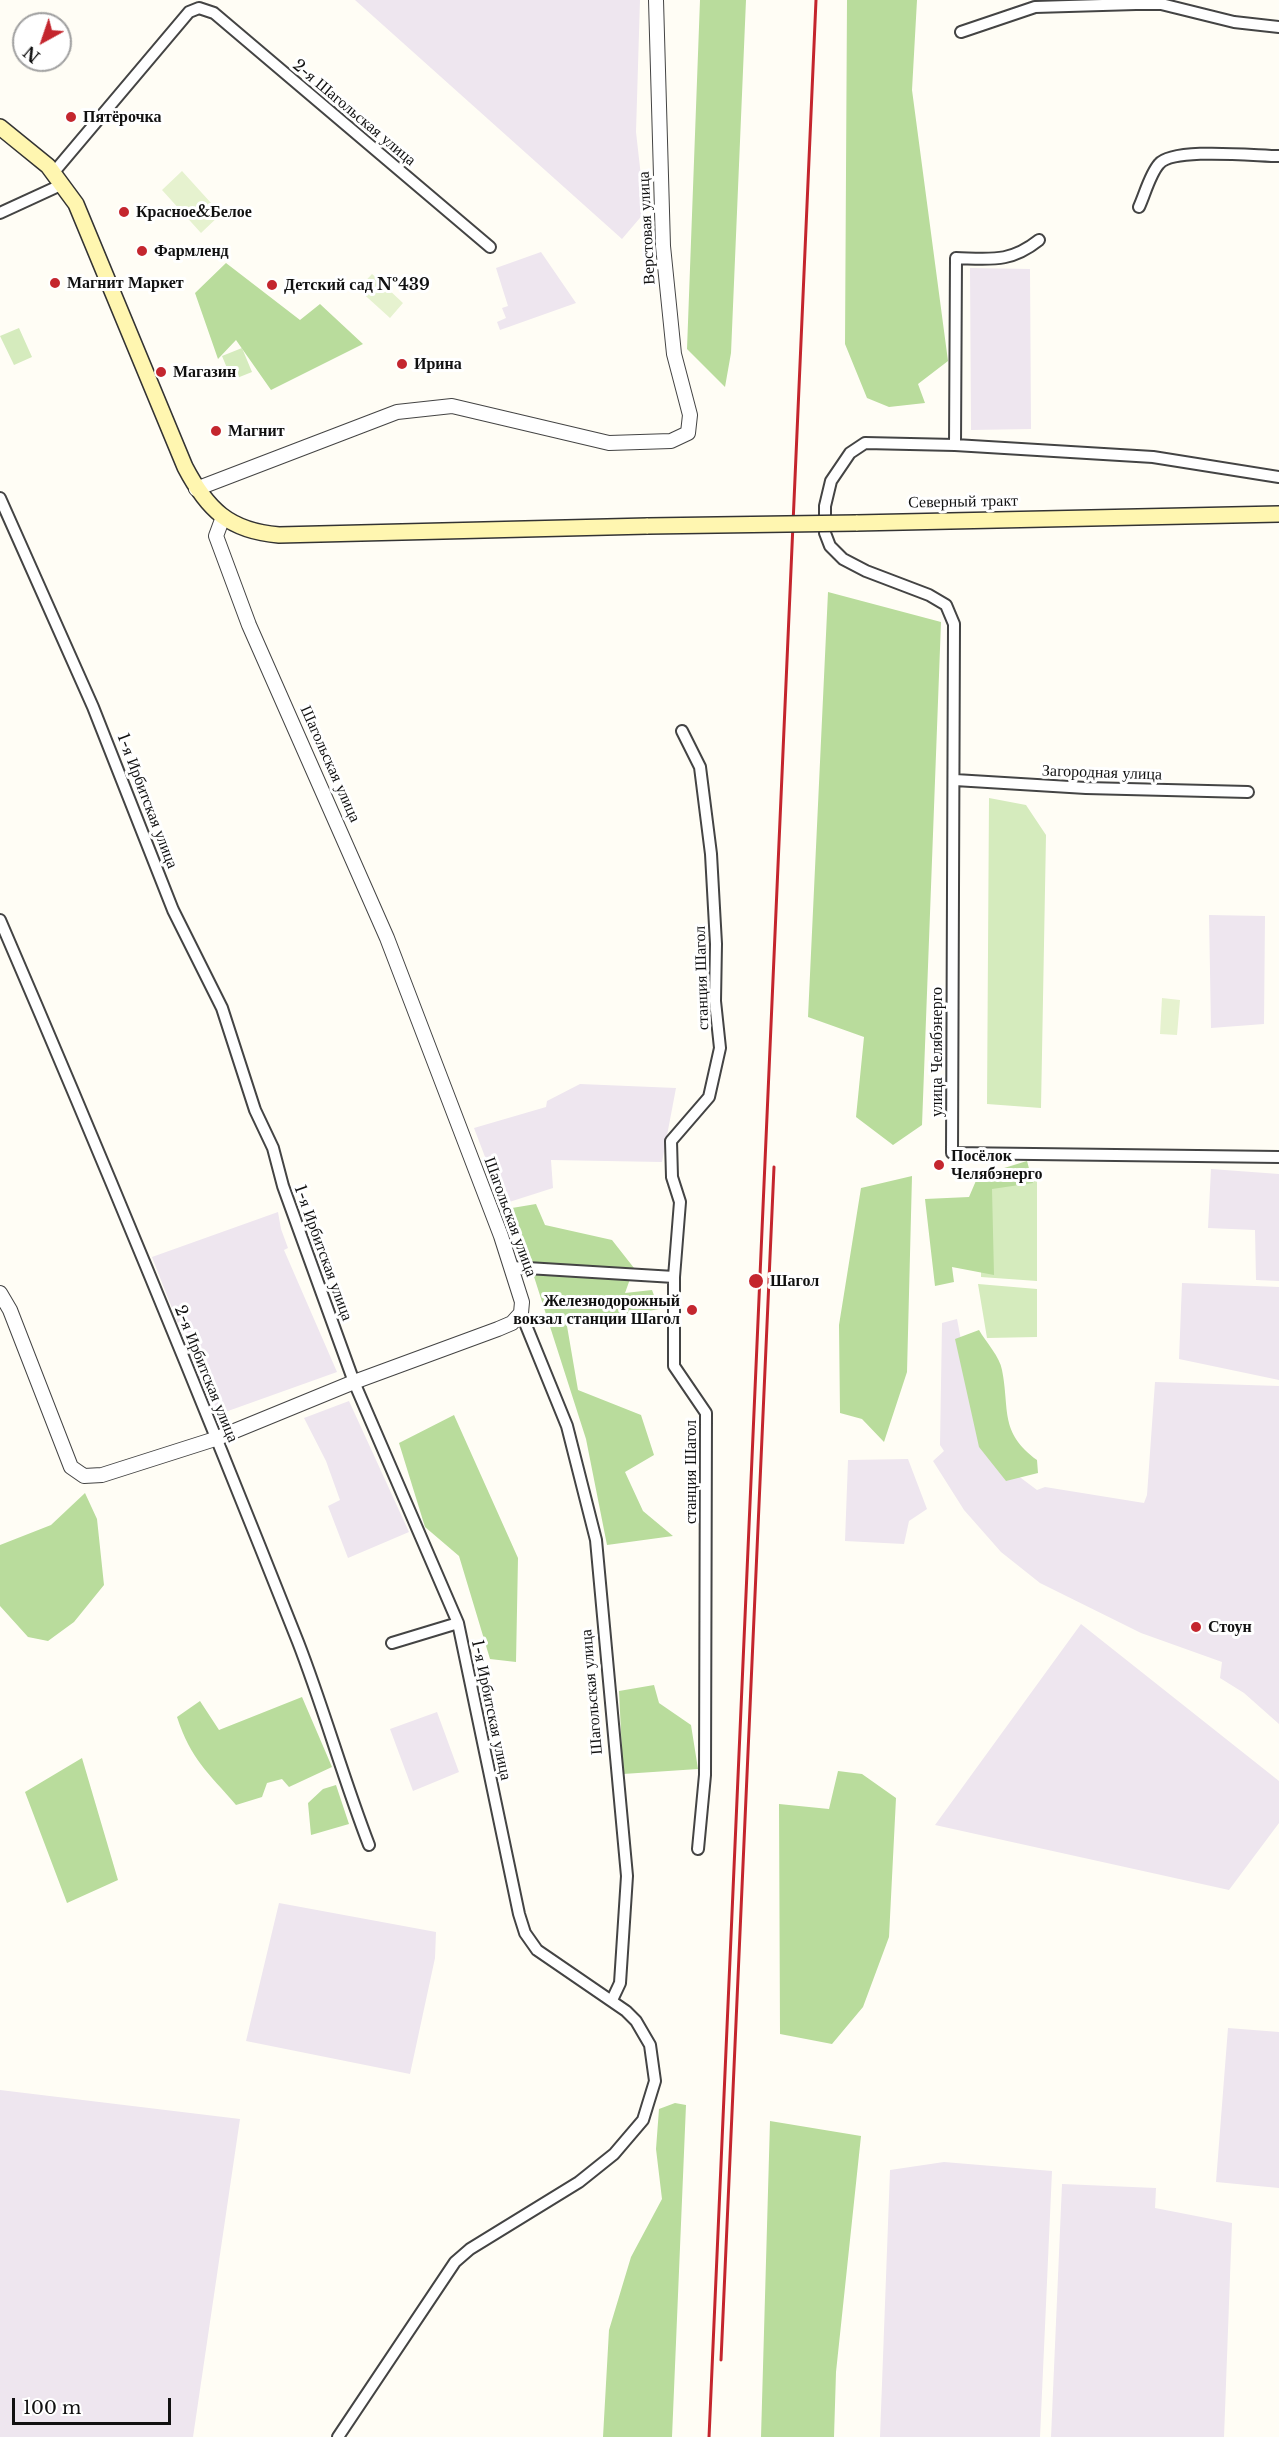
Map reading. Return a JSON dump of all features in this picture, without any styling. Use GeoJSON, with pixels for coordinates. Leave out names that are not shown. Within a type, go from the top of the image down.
{"type":"FeatureCollection","features":[{"type":"Feature","properties":{"kind":"main road"},"geometry":{"type":"LineString","coordinates":[[0,127],[59,178],[95,246],[196,489]]}},
{"type":"Feature","properties":{"kind":"main road","name":"Северный тракт"},"geometry":{"type":"LineString","coordinates":[[196,489],[209,506],[240,527],[259,534],[279,535],[1279,514]]}},
{"type":"Feature","properties":{"kind":"street","name":"Верстовая улица"},"geometry":{"type":"LineString","coordinates":[[196,489],[397,412],[452,406],[609,443],[671,441],[688,433],[690,424],[674,354],[663,246],[656,0]]}},
{"type":"Feature","properties":{"kind":"street"},"geometry":{"type":"LineString","coordinates":[[961,32],[1035,7],[1161,2],[1182,3],[1234,22],[1279,27]]}},
{"type":"Feature","properties":{"kind":"street"},"geometry":{"type":"LineString","coordinates":[[0,213],[59,178],[189,12],[204,5]]}},
{"type":"Feature","properties":{"kind":"street","name":"2-я Шагольская улица"},"geometry":{"type":"LineString","coordinates":[[204,5],[490,248]]}},
{"type":"Feature","properties":{"kind":"street"},"geometry":{"type":"LineString","coordinates":[[1139,207],[1158,164],[1167,158],[1184,155],[1279,156]]}},
{"type":"Feature","properties":{"kind":"street"},"geometry":{"type":"LineString","coordinates":[[1039,240],[1018,255],[1003,259],[956,258],[955,445],[1153,457],[1279,477]]}},
{"type":"Feature","properties":{"kind":"street","name":"улица Челябэнерго"},"geometry":{"type":"LineString","coordinates":[[955,445],[865,443],[850,453],[831,481],[825,506],[825,532],[830,546],[843,559],[929,595],[946,605],[954,624],[955,780],[951,922],[952,1153],[1279,1157]]}},
{"type":"Feature","properties":{"kind":"street","name":"1-я Ирбитская улица"},"geometry":{"type":"LineString","coordinates":[[0,498],[93,706],[173,910],[222,1008],[255,1110],[273,1148],[283,1186],[354,1382],[458,1623],[516,1902],[525,1933],[537,1950],[612,2000],[636,2021],[650,2045],[655,2081],[643,2120],[614,2154],[579,2182],[470,2249],[455,2262],[338,2437]]}},
{"type":"Feature","properties":{"kind":"street","name":"Шагольская улица"},"geometry":{"type":"LineString","coordinates":[[223,517],[216,529],[216,536],[247,619],[387,938],[501,1236],[522,1302],[521,1313],[567,1426],[596,1540],[627,1876],[620,1983],[612,2000]]}},
{"type":"Feature","properties":{"kind":"street","name":"станция Шагол"},"geometry":{"type":"LineString","coordinates":[[682,730],[700,768],[711,854],[716,944],[715,1001],[720,1048],[710,1097],[671,1141],[672,1176],[680,1202],[674,1277],[674,1366],[706,1413],[705,1775],[698,1849]]}},
{"type":"Feature","properties":{"kind":"street","name":"Загородная улица"},"geometry":{"type":"LineString","coordinates":[[955,780],[1086,789],[1248,792]]}},
{"type":"Feature","properties":{"kind":"street","name":"2-я Ирбитская улица"},"geometry":{"type":"LineString","coordinates":[[0,920],[88,1125],[299,1645],[343,1778],[369,1845]]}},
{"type":"Feature","properties":{"kind":"street"},"geometry":{"type":"LineString","coordinates":[[511,1268],[674,1277]]}},
{"type":"Feature","properties":{"kind":"street"},"geometry":{"type":"LineString","coordinates":[[0,1293],[10,1310],[75,1472],[84,1476],[102,1475],[215,1439],[354,1382],[498,1329],[512,1323],[521,1313]]}},
{"type":"Feature","properties":{"kind":"street"},"geometry":{"type":"LineString","coordinates":[[392,1643],[458,1623]]}},
{"type":"Feature","properties":{"kind":"shaded area"},"geometry":{"type":"Polygon","coordinates":[[[355,0],[640,0],[636,132],[645,212],[622,239],[355,0]]]}},
{"type":"Feature","properties":{"kind":"shaded area"},"geometry":{"type":"Polygon","coordinates":[[[541,252],[576,303],[500,330],[497,322],[506,318],[502,308],[508,306],[496,268],[541,252]]]}},
{"type":"Feature","properties":{"kind":"shaded area"},"geometry":{"type":"Polygon","coordinates":[[[970,268],[1030,269],[1031,429],[971,430],[970,268]]]}},
{"type":"Feature","properties":{"kind":"shaded area"},"geometry":{"type":"Polygon","coordinates":[[[1209,915],[1265,916],[1264,1024],[1211,1028],[1209,915]]]}},
{"type":"Feature","properties":{"kind":"shaded area"},"geometry":{"type":"Polygon","coordinates":[[[580,1084],[676,1088],[662,1162],[551,1160],[553,1188],[503,1204],[474,1128],[546,1107],[547,1101],[580,1084]]]}},
{"type":"Feature","properties":{"kind":"shaded area"},"geometry":{"type":"Polygon","coordinates":[[[1211,1169],[1279,1174],[1279,1281],[1256,1280],[1255,1230],[1208,1228],[1211,1169]]]}},
{"type":"Feature","properties":{"kind":"shaded area"},"geometry":{"type":"Polygon","coordinates":[[[278,1212],[288,1248],[284,1250],[337,1372],[214,1416],[152,1257],[278,1212]]]}},
{"type":"Feature","properties":{"kind":"shaded area"},"geometry":{"type":"Polygon","coordinates":[[[1182,1283],[1279,1287],[1279,1380],[1179,1359],[1182,1283]]]}},
{"type":"Feature","properties":{"kind":"shaded area"},"geometry":{"type":"Polygon","coordinates":[[[957,1319],[975,1413],[1013,1472],[1037,1490],[1045,1487],[1144,1503],[1147,1495],[1155,1382],[1279,1386],[1279,1724],[1244,1693],[1220,1678],[1222,1662],[1141,1633],[1040,1583],[1001,1552],[964,1510],[933,1461],[944,1451],[940,1445],[942,1323],[957,1319]]]}},
{"type":"Feature","properties":{"kind":"shaded area"},"geometry":{"type":"Polygon","coordinates":[[[349,1401],[409,1532],[348,1558],[328,1506],[340,1500],[326,1461],[304,1418],[349,1401]]]}},
{"type":"Feature","properties":{"kind":"shaded area"},"geometry":{"type":"Polygon","coordinates":[[[908,1459],[927,1509],[909,1521],[904,1544],[845,1541],[848,1460],[908,1459]]]}},
{"type":"Feature","properties":{"kind":"shaded area"},"geometry":{"type":"Polygon","coordinates":[[[1081,1624],[1279,1781],[1279,1823],[1229,1890],[935,1825],[1081,1624]]]}},
{"type":"Feature","properties":{"kind":"shaded area"},"geometry":{"type":"Polygon","coordinates":[[[437,1712],[459,1772],[413,1791],[390,1729],[437,1712]]]}},
{"type":"Feature","properties":{"kind":"shaded area"},"geometry":{"type":"Polygon","coordinates":[[[279,1903],[436,1932],[435,1958],[410,2074],[246,2041],[279,1903]]]}},
{"type":"Feature","properties":{"kind":"shaded area"},"geometry":{"type":"Polygon","coordinates":[[[1228,2028],[1279,2032],[1279,2188],[1216,2182],[1228,2028]]]}},
{"type":"Feature","properties":{"kind":"shaded area"},"geometry":{"type":"Polygon","coordinates":[[[0,2090],[240,2119],[193,2437],[0,2437],[0,2090]]]}},
{"type":"Feature","properties":{"kind":"shaded area"},"geometry":{"type":"Polygon","coordinates":[[[944,2162],[1052,2171],[1040,2437],[880,2437],[890,2170],[944,2162]]]}},
{"type":"Feature","properties":{"kind":"shaded area"},"geometry":{"type":"Polygon","coordinates":[[[1062,2184],[1156,2188],[1155,2208],[1232,2223],[1224,2437],[1051,2437],[1062,2184]]]}},
{"type":"Feature","properties":{"kind":"green space"},"geometry":{"type":"Polygon","coordinates":[[[700,0],[746,0],[731,353],[725,387],[687,349],[700,0]]]}},
{"type":"Feature","properties":{"kind":"green space"},"geometry":{"type":"Polygon","coordinates":[[[847,0],[917,0],[912,90],[948,361],[918,384],[925,403],[889,407],[867,398],[845,344],[847,0]]]}},
{"type":"Feature","properties":{"kind":"green space"},"geometry":{"type":"Polygon","coordinates":[[[182,171],[221,214],[201,233],[162,190],[182,171]]]}},
{"type":"Feature","properties":{"kind":"green space"},"geometry":{"type":"Polygon","coordinates":[[[226,263],[300,320],[320,304],[363,344],[271,390],[236,340],[218,359],[195,293],[226,263]]]}},
{"type":"Feature","properties":{"kind":"green space"},"geometry":{"type":"Polygon","coordinates":[[[372,274],[403,303],[390,318],[358,289],[372,274]]]}},
{"type":"Feature","properties":{"kind":"green space"},"geometry":{"type":"Polygon","coordinates":[[[19,328],[32,357],[14,365],[0,336],[19,328]]]}},
{"type":"Feature","properties":{"kind":"green space"},"geometry":{"type":"Polygon","coordinates":[[[242,348],[252,372],[232,380],[222,356],[242,348]]]}},
{"type":"Feature","properties":{"kind":"green space"},"geometry":{"type":"Polygon","coordinates":[[[828,592],[941,622],[922,1125],[893,1145],[856,1117],[864,1037],[808,1017],[828,592]]]}},
{"type":"Feature","properties":{"kind":"green space"},"geometry":{"type":"Polygon","coordinates":[[[989,798],[1026,805],[1046,835],[1041,1108],[987,1104],[989,798]]]}},
{"type":"Feature","properties":{"kind":"green space"},"geometry":{"type":"Polygon","coordinates":[[[1162,998],[1180,1000],[1177,1035],[1160,1034],[1162,998]]]}},
{"type":"Feature","properties":{"kind":"green space"},"geometry":{"type":"Polygon","coordinates":[[[1027,1161],[1033,1183],[992,1189],[994,1275],[952,1267],[954,1282],[935,1286],[925,1199],[969,1197],[978,1176],[1027,1161]]]}},
{"type":"Feature","properties":{"kind":"green space"},"geometry":{"type":"Polygon","coordinates":[[[912,1176],[907,1372],[884,1442],[862,1419],[840,1413],[839,1325],[861,1188],[912,1176]]]}},
{"type":"Feature","properties":{"kind":"green space"},"geometry":{"type":"Polygon","coordinates":[[[982,1180],[1037,1180],[1037,1281],[981,1277],[982,1180]]]}},
{"type":"Feature","properties":{"kind":"green space"},"geometry":{"type":"Polygon","coordinates":[[[536,1204],[545,1225],[612,1240],[634,1268],[625,1293],[652,1290],[659,1309],[567,1326],[578,1390],[641,1415],[654,1455],[625,1472],[643,1511],[673,1536],[607,1545],[586,1439],[512,1208],[536,1204]]]}},
{"type":"Feature","properties":{"kind":"green space"},"geometry":{"type":"Polygon","coordinates":[[[978,1284],[1037,1289],[1037,1337],[987,1338],[978,1284]]]}},
{"type":"Feature","properties":{"kind":"green space"},"geometry":{"type":"Polygon","coordinates":[[[979,1330],[1001,1365],[1011,1430],[1025,1450],[1037,1460],[1038,1473],[1006,1481],[979,1447],[955,1339],[979,1330]]]}},
{"type":"Feature","properties":{"kind":"green space"},"geometry":{"type":"Polygon","coordinates":[[[454,1415],[518,1558],[516,1662],[490,1659],[459,1556],[425,1527],[399,1443],[454,1415]]]}},
{"type":"Feature","properties":{"kind":"green space"},"geometry":{"type":"Polygon","coordinates":[[[85,1493],[97,1519],[104,1585],[74,1622],[48,1641],[28,1637],[0,1606],[0,1545],[51,1525],[85,1493]]]}},
{"type":"Feature","properties":{"kind":"green space"},"geometry":{"type":"Polygon","coordinates":[[[654,1685],[659,1703],[691,1725],[698,1769],[623,1774],[619,1691],[654,1685]]]}},
{"type":"Feature","properties":{"kind":"green space"},"geometry":{"type":"Polygon","coordinates":[[[302,1697],[332,1767],[289,1787],[282,1779],[267,1783],[262,1797],[236,1805],[194,1755],[177,1717],[200,1701],[219,1730],[302,1697]]]}},
{"type":"Feature","properties":{"kind":"green space"},"geometry":{"type":"Polygon","coordinates":[[[82,1758],[118,1880],[67,1903],[25,1792],[82,1758]]]}},
{"type":"Feature","properties":{"kind":"green space"},"geometry":{"type":"Polygon","coordinates":[[[838,1771],[862,1774],[896,1798],[889,1937],[863,2007],[832,2044],[780,2034],[779,1804],[829,1809],[838,1771]]]}},
{"type":"Feature","properties":{"kind":"green space"},"geometry":{"type":"Polygon","coordinates":[[[336,1785],[349,1824],[311,1835],[308,1803],[323,1789],[336,1785]]]}},
{"type":"Feature","properties":{"kind":"green space"},"geometry":{"type":"Polygon","coordinates":[[[675,2103],[686,2105],[672,2437],[603,2437],[609,2330],[631,2257],[662,2199],[656,2149],[659,2109],[675,2103]]]}},
{"type":"Feature","properties":{"kind":"green space"},"geometry":{"type":"Polygon","coordinates":[[[770,2121],[861,2136],[836,2372],[834,2437],[761,2437],[770,2121]]]}},
{"type":"Feature","properties":{"kind":"railway"},"geometry":{"type":"LineString","coordinates":[[709,2437],[816,0]]}},
{"type":"Feature","properties":{"kind":"railway"},"geometry":{"type":"LineString","coordinates":[[721,2360],[774,1167]]}},
{"type":"Feature","properties":{"kind":"place","name":"Пятёрочка"},"geometry":{"type":"Point","coordinates":[71,117]}},
{"type":"Feature","properties":{"kind":"place","name":"Красное&Белое"},"geometry":{"type":"Point","coordinates":[124,212]}},
{"type":"Feature","properties":{"kind":"place","name":"Фармленд"},"geometry":{"type":"Point","coordinates":[142,251]}},
{"type":"Feature","properties":{"kind":"place","name":"Магнит Маркет"},"geometry":{"type":"Point","coordinates":[55,283]}},
{"type":"Feature","properties":{"kind":"place","name":"Детский сад №439"},"geometry":{"type":"Point","coordinates":[272,285]}},
{"type":"Feature","properties":{"kind":"place","name":"Ирина"},"geometry":{"type":"Point","coordinates":[402,364]}},
{"type":"Feature","properties":{"kind":"place","name":"Магазин"},"geometry":{"type":"Point","coordinates":[161,372]}},
{"type":"Feature","properties":{"kind":"place","name":"Магнит"},"geometry":{"type":"Point","coordinates":[216,431]}},
{"type":"Feature","properties":{"kind":"place","name":"Посёлок Челябэнерго"},"geometry":{"type":"Point","coordinates":[939,1165]}},
{"type":"Feature","properties":{"kind":"place","name":"Шагол"},"geometry":{"type":"Point","coordinates":[756,1281]}},
{"type":"Feature","properties":{"kind":"place","name":"Железнодорожный вокзал станции Шагол"},"geometry":{"type":"Point","coordinates":[692,1310]}},
{"type":"Feature","properties":{"kind":"place","name":"Стоун"},"geometry":{"type":"Point","coordinates":[1196,1627]}}]}
